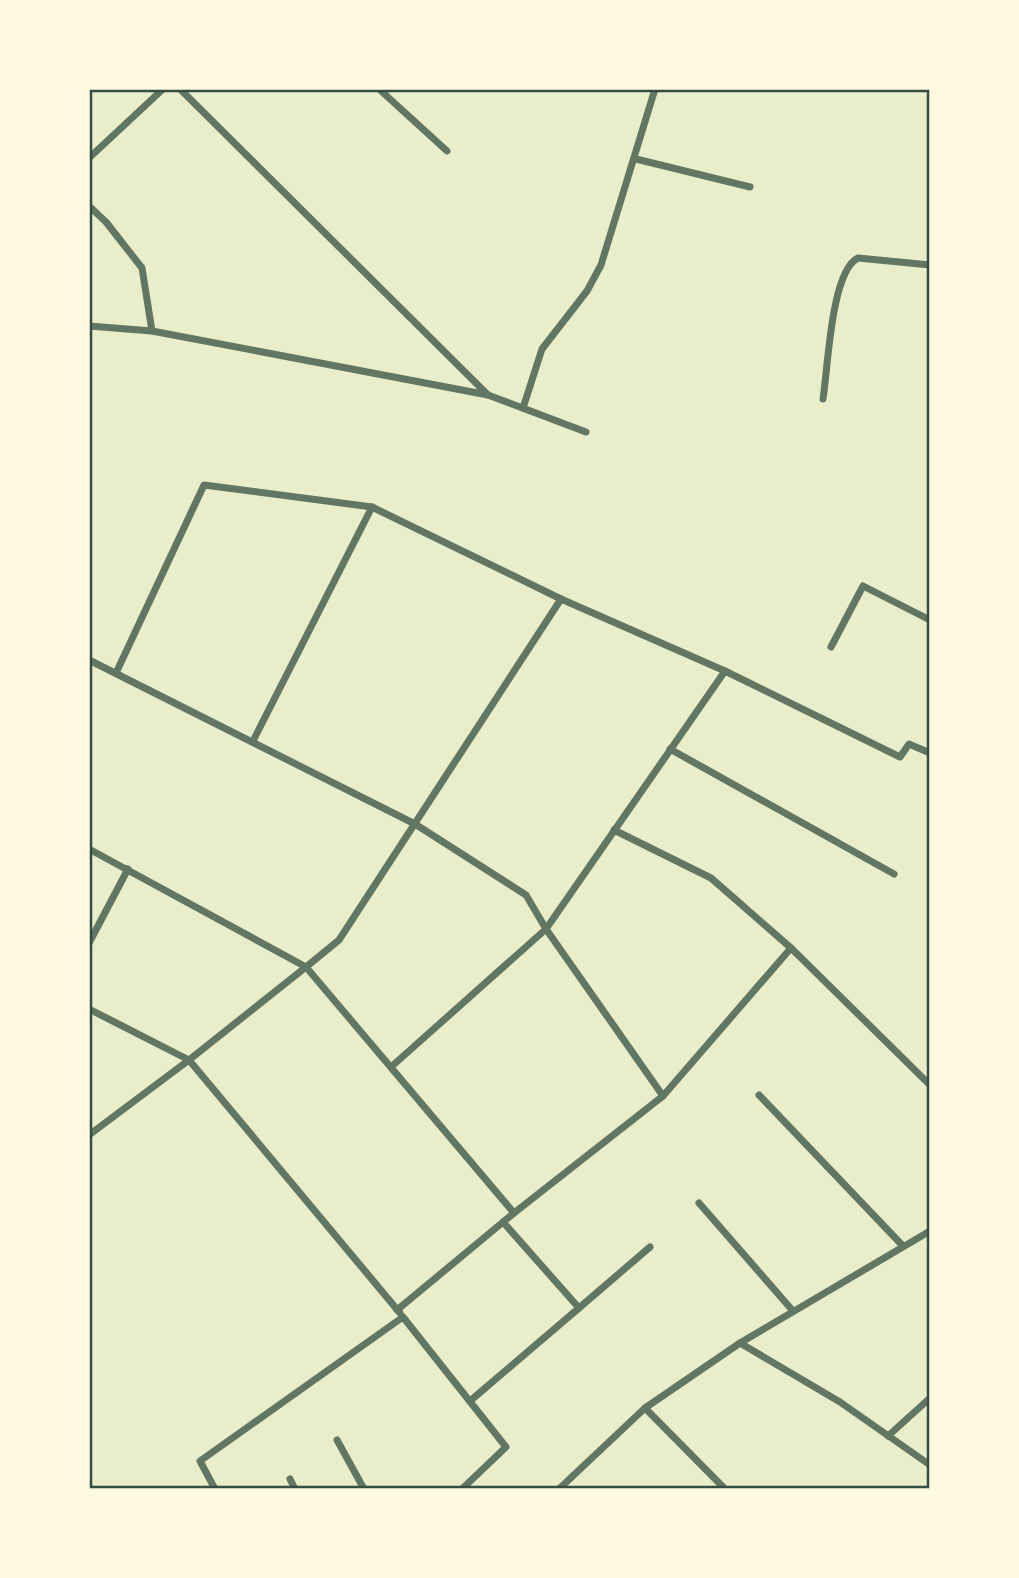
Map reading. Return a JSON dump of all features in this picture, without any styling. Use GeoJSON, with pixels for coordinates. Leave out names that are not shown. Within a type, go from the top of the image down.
{"type":"FeatureCollection","features":[{"type":"Feature","properties":{"kind":"street"},"geometry":{"type":"LineString","coordinates":[[89,158],[163,89]]}},
{"type":"Feature","properties":{"kind":"street"},"geometry":{"type":"LineString","coordinates":[[180,89],[488,395]]}},
{"type":"Feature","properties":{"kind":"street"},"geometry":{"type":"LineString","coordinates":[[379,89],[447,151]]}},
{"type":"Feature","properties":{"kind":"street"},"geometry":{"type":"LineString","coordinates":[[523,408],[542,349],[587,291],[601,265],[636,159],[655,89]]}},
{"type":"Feature","properties":{"kind":"street"},"geometry":{"type":"LineString","coordinates":[[636,159],[750,187]]}},
{"type":"Feature","properties":{"kind":"street"},"geometry":{"type":"LineString","coordinates":[[89,206],[142,268],[152,331]]}},
{"type":"Feature","properties":{"kind":"street"},"geometry":{"type":"LineString","coordinates":[[823,398],[840,281],[849,262],[858,258],[930,265]]}},
{"type":"Feature","properties":{"kind":"street"},"geometry":{"type":"LineString","coordinates":[[89,326],[152,331],[488,395],[586,432]]}},
{"type":"Feature","properties":{"kind":"street"},"geometry":{"type":"LineString","coordinates":[[116,673],[204,485],[372,507],[562,599],[724,671],[900,757],[909,744],[930,754]]}},
{"type":"Feature","properties":{"kind":"street"},"geometry":{"type":"LineString","coordinates":[[253,741],[372,507]]}},
{"type":"Feature","properties":{"kind":"street"},"geometry":{"type":"LineString","coordinates":[[831,647],[863,586],[930,620]]}},
{"type":"Feature","properties":{"kind":"street"},"geometry":{"type":"LineString","coordinates":[[89,1135],[339,940],[562,599]]}},
{"type":"Feature","properties":{"kind":"street"},"geometry":{"type":"LineString","coordinates":[[89,660],[415,824],[526,895],[545,929],[663,1096]]}},
{"type":"Feature","properties":{"kind":"street"},"geometry":{"type":"LineString","coordinates":[[391,1067],[545,929],[724,671]]}},
{"type":"Feature","properties":{"kind":"street"},"geometry":{"type":"LineString","coordinates":[[670,750],[894,874]]}},
{"type":"Feature","properties":{"kind":"street"},"geometry":{"type":"LineString","coordinates":[[614,830],[710,878],[791,948],[929,1083]]}},
{"type":"Feature","properties":{"kind":"street"},"geometry":{"type":"LineString","coordinates":[[89,849],[306,967],[514,1213]]}},
{"type":"Feature","properties":{"kind":"street"},"geometry":{"type":"LineString","coordinates":[[89,943],[128,869]]}},
{"type":"Feature","properties":{"kind":"street"},"geometry":{"type":"LineString","coordinates":[[397,1310],[514,1213],[663,1096],[791,948]]}},
{"type":"Feature","properties":{"kind":"street"},"geometry":{"type":"LineString","coordinates":[[89,1009],[188,1060],[403,1317],[506,1447],[462,1489]]}},
{"type":"Feature","properties":{"kind":"street"},"geometry":{"type":"LineString","coordinates":[[758,1095],[903,1247]]}},
{"type":"Feature","properties":{"kind":"street"},"geometry":{"type":"LineString","coordinates":[[699,1203],[793,1311]]}},
{"type":"Feature","properties":{"kind":"street"},"geometry":{"type":"LineString","coordinates":[[503,1222],[579,1308]]}},
{"type":"Feature","properties":{"kind":"street"},"geometry":{"type":"LineString","coordinates":[[559,1489],[645,1408],[740,1343],[930,1231]]}},
{"type":"Feature","properties":{"kind":"street"},"geometry":{"type":"LineString","coordinates":[[470,1401],[650,1247]]}},
{"type":"Feature","properties":{"kind":"street"},"geometry":{"type":"LineString","coordinates":[[215,1489],[200,1461],[403,1317]]}},
{"type":"Feature","properties":{"kind":"street"},"geometry":{"type":"LineString","coordinates":[[740,1343],[840,1402],[930,1465]]}},
{"type":"Feature","properties":{"kind":"street"},"geometry":{"type":"LineString","coordinates":[[888,1436],[930,1398]]}},
{"type":"Feature","properties":{"kind":"street"},"geometry":{"type":"LineString","coordinates":[[645,1408],[725,1489]]}},
{"type":"Feature","properties":{"kind":"street"},"geometry":{"type":"LineString","coordinates":[[337,1440],[364,1489]]}},
{"type":"Feature","properties":{"kind":"street"},"geometry":{"type":"LineString","coordinates":[[290,1479],[295,1489]]}}]}
